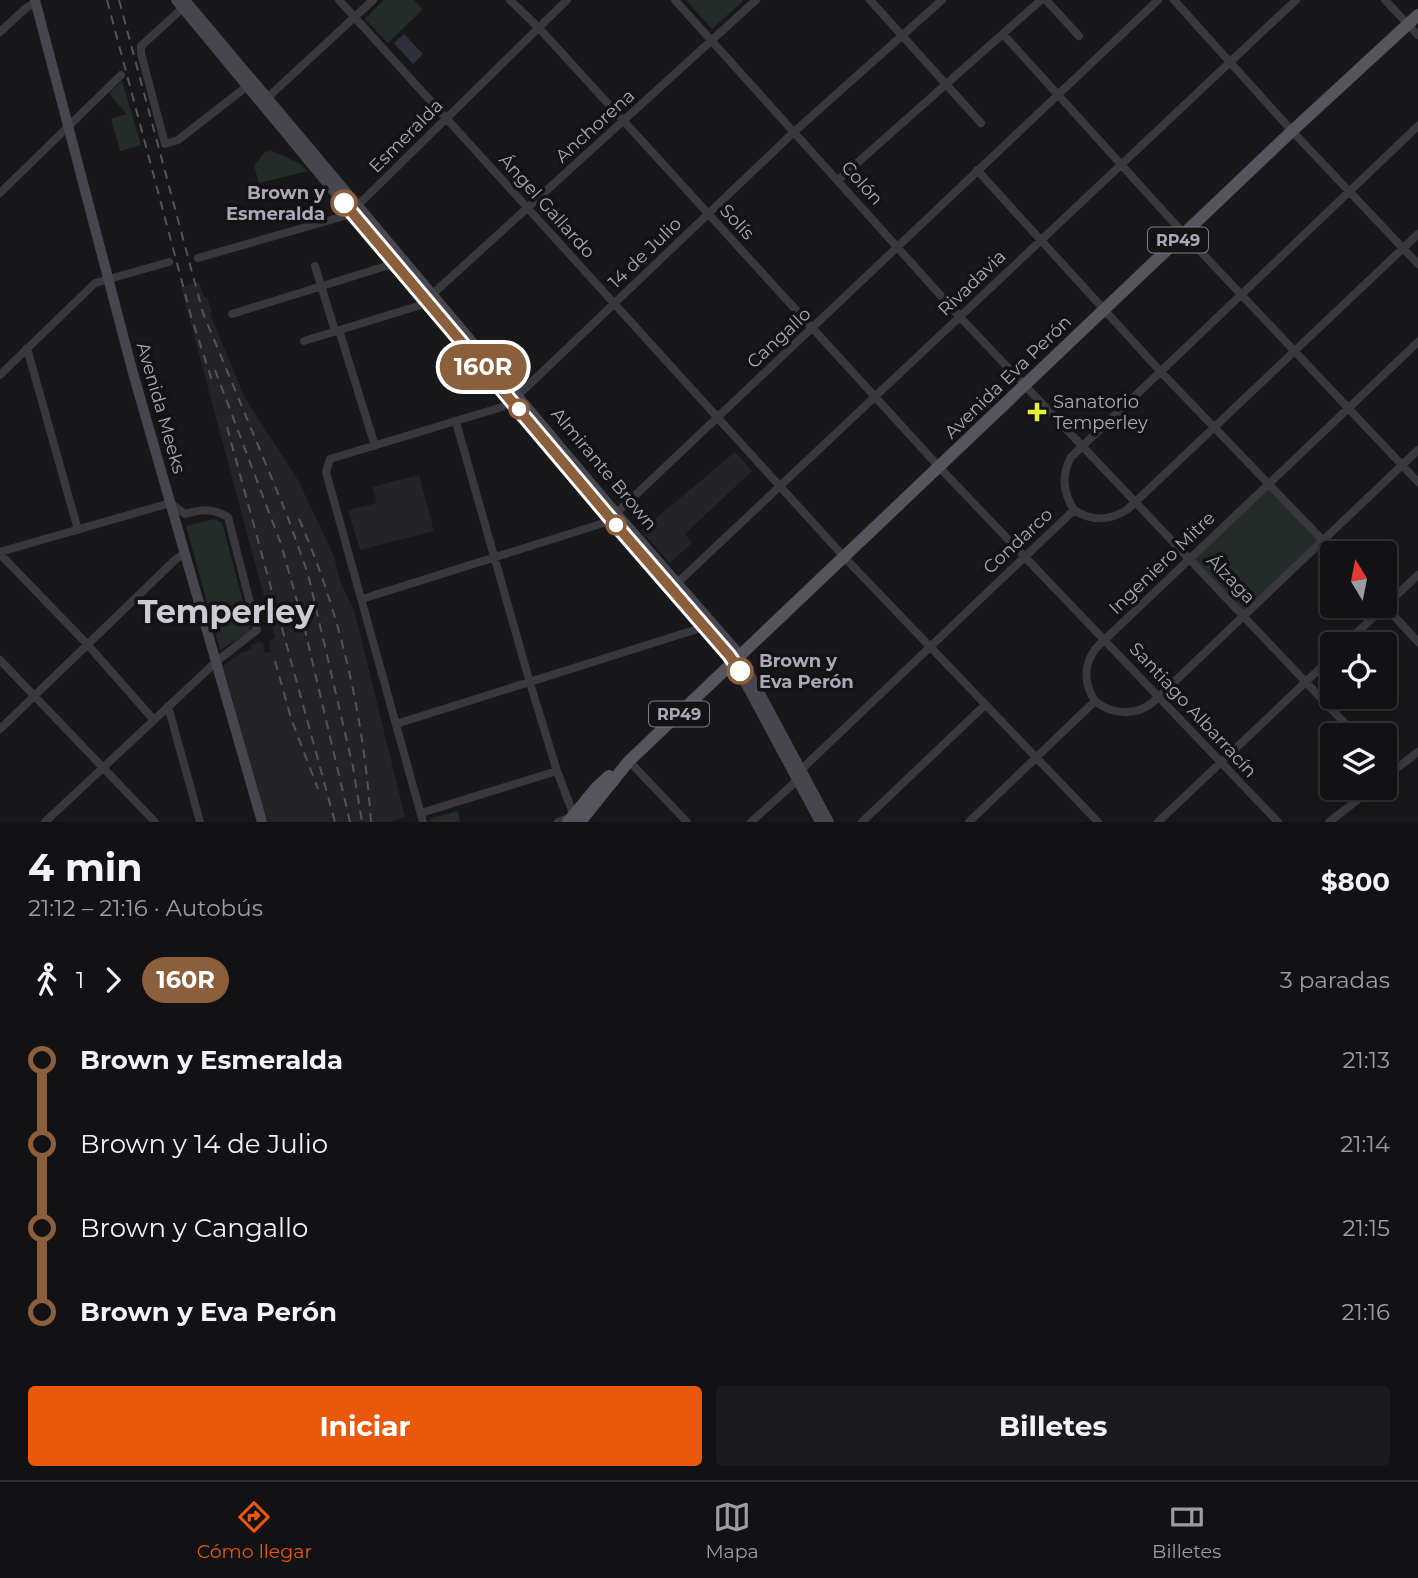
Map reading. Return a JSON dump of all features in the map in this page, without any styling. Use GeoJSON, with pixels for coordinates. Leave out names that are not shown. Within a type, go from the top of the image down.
{"type":"FeatureCollection","features":[{"type":"Feature","properties":{"kind":"main road","name":"Avenida Meeks"},"geometry":{"type":"LineString","coordinates":[[35,1],[107,278],[262,822]]}},
{"type":"Feature","properties":{"kind":"main road","name":"Almirante Brown"},"geometry":{"type":"LineString","coordinates":[[184,3],[246,87],[264,101]]}},
{"type":"Feature","properties":{"kind":"main road","name":"Almirante Brown"},"geometry":{"type":"LineString","coordinates":[[184,3],[354,209],[737,659],[799,774],[829,822]]}},
{"type":"Feature","properties":{"kind":"main road","name":"Avenida Eva Perón"},"geometry":{"type":"LineString","coordinates":[[626,763],[940,468],[1292,131],[1418,15]]}},
{"type":"Feature","properties":{"kind":"main road","name":"Almirante Brown"},"geometry":{"type":"LineString","coordinates":[[354,209],[396,263],[429,297]]}},
{"type":"Feature","properties":{"kind":"main road","name":"Almirante Brown"},"geometry":{"type":"LineString","coordinates":[[674,586],[704,627],[737,659]]}},
{"type":"Feature","properties":{"kind":"main road","name":"RP49"},"geometry":{"type":"LineString","coordinates":[[577,820],[601,783],[626,763]]}},
{"type":"Feature","properties":{"kind":"main road","name":"Almirante Brown"},"geometry":{"type":"LineString","coordinates":[[799,774],[820,822]]}},
{"type":"Feature","properties":{"kind":"street","name":"Ángel Gallardo"},"geometry":{"type":"LineString","coordinates":[[339,0],[845,558],[1098,822]]}},
{"type":"Feature","properties":{"kind":"street"},"geometry":{"type":"LineString","coordinates":[[264,101],[373,0]]}},
{"type":"Feature","properties":{"kind":"street","name":"Solís"},"geometry":{"type":"LineString","coordinates":[[510,0],[539,28],[940,468]]}},
{"type":"Feature","properties":{"kind":"street","name":"Esmeralda"},"geometry":{"type":"LineString","coordinates":[[198,258],[343,218],[567,0]]}},
{"type":"Feature","properties":{"kind":"street","name":"Colón"},"geometry":{"type":"LineString","coordinates":[[675,0],[1024,386]]}},
{"type":"Feature","properties":{"kind":"street","name":"Anchorena"},"geometry":{"type":"LineString","coordinates":[[304,341],[418,306],[756,0]]}},
{"type":"Feature","properties":{"kind":"street"},"geometry":{"type":"LineString","coordinates":[[870,0],[981,123]]}},
{"type":"Feature","properties":{"kind":"street","name":"14 de Julio"},"geometry":{"type":"LineString","coordinates":[[362,599],[326,472],[331,459],[502,407],[515,398],[795,131],[942,0]]}},
{"type":"Feature","properties":{"kind":"street"},"geometry":{"type":"LineString","coordinates":[[838,180],[1044,0],[1079,36]]}},
{"type":"Feature","properties":{"kind":"street","name":"Cangallo"},"geometry":{"type":"LineString","coordinates":[[362,599],[601,525],[613,516],[1158,0]]}},
{"type":"Feature","properties":{"kind":"street"},"geometry":{"type":"LineString","coordinates":[[1174,0],[1292,131],[1418,264]]}},
{"type":"Feature","properties":{"kind":"street","name":"Rivadavia"},"geometry":{"type":"LineString","coordinates":[[674,586],[1296,0]]}},
{"type":"Feature","properties":{"kind":"street"},"geometry":{"type":"LineString","coordinates":[[1385,0],[1418,35]]}},
{"type":"Feature","properties":{"kind":"street"},"geometry":{"type":"LineString","coordinates":[[0,32],[35,1]]}},
{"type":"Feature","properties":{"kind":"street"},"geometry":{"type":"LineString","coordinates":[[184,3],[143,43],[141,50],[164,142],[167,145],[178,141],[246,87]]}},
{"type":"Feature","properties":{"kind":"street"},"geometry":{"type":"LineString","coordinates":[[1003,34],[1119,165],[1418,482]]}},
{"type":"Feature","properties":{"kind":"street"},"geometry":{"type":"LineString","coordinates":[[0,192],[121,75]]}},
{"type":"Feature","properties":{"kind":"street","name":"Condarco"},"geometry":{"type":"LineString","coordinates":[[751,822],[929,647],[1074,510],[1066,494],[1063,478],[1071,457],[1418,126]]}},
{"type":"Feature","properties":{"kind":"street"},"geometry":{"type":"LineString","coordinates":[[977,170],[1160,371],[1322,540]]}},
{"type":"Feature","properties":{"kind":"street"},"geometry":{"type":"LineString","coordinates":[[1074,510],[1093,519],[1120,515],[1418,234]]}},
{"type":"Feature","properties":{"kind":"street"},"geometry":{"type":"LineString","coordinates":[[0,375],[95,283],[169,262]]}},
{"type":"Feature","properties":{"kind":"street"},"geometry":{"type":"LineString","coordinates":[[232,314],[396,263]]}},
{"type":"Feature","properties":{"kind":"street"},"geometry":{"type":"LineString","coordinates":[[315,266],[375,446]]}},
{"type":"Feature","properties":{"kind":"street","name":"Ingeniero Mitre"},"geometry":{"type":"LineString","coordinates":[[1095,701],[1087,682],[1087,667],[1091,655],[1105,639],[1418,342]]}},
{"type":"Feature","properties":{"kind":"street"},"geometry":{"type":"LineString","coordinates":[[27,348],[78,530]]}},
{"type":"Feature","properties":{"kind":"street","name":"Álzaga"},"geometry":{"type":"LineString","coordinates":[[1024,386],[1345,723]]}},
{"type":"Feature","properties":{"kind":"street"},"geometry":{"type":"LineString","coordinates":[[456,422],[530,683],[557,771],[577,820],[558,822]]}},
{"type":"Feature","properties":{"kind":"street"},"geometry":{"type":"LineString","coordinates":[[969,822],[1095,701],[1105,709],[1133,712],[1147,707],[1159,698],[1418,450]]}},
{"type":"Feature","properties":{"kind":"street","name":"Santiago Albarracín"},"geometry":{"type":"LineString","coordinates":[[940,468],[1278,822]]}},
{"type":"Feature","properties":{"kind":"street"},"geometry":{"type":"LineString","coordinates":[[45,822],[217,661],[257,630],[228,517],[216,510],[200,509],[185,514],[170,503],[0,553],[87,644],[153,719]]}},
{"type":"Feature","properties":{"kind":"street"},"geometry":{"type":"LineString","coordinates":[[0,729],[176,559],[185,554]]}},
{"type":"Feature","properties":{"kind":"street"},"geometry":{"type":"LineString","coordinates":[[1397,595],[1418,575]]}},
{"type":"Feature","properties":{"kind":"street"},"geometry":{"type":"LineString","coordinates":[[362,599],[422,817],[557,771]]}},
{"type":"Feature","properties":{"kind":"street"},"geometry":{"type":"LineString","coordinates":[[1358,632],[1372,618]]}},
{"type":"Feature","properties":{"kind":"street"},"geometry":{"type":"LineString","coordinates":[[1396,618],[1418,642]]}},
{"type":"Feature","properties":{"kind":"street"},"geometry":{"type":"LineString","coordinates":[[396,724],[704,627]]}},
{"type":"Feature","properties":{"kind":"street"},"geometry":{"type":"LineString","coordinates":[[0,660],[155,822]]}},
{"type":"Feature","properties":{"kind":"street"},"geometry":{"type":"LineString","coordinates":[[1158,822],[1320,669]]}},
{"type":"Feature","properties":{"kind":"street"},"geometry":{"type":"LineString","coordinates":[[862,822],[985,705]]}},
{"type":"Feature","properties":{"kind":"street"},"geometry":{"type":"LineString","coordinates":[[168,706],[200,822]]}},
{"type":"Feature","properties":{"kind":"street"},"geometry":{"type":"LineString","coordinates":[[1397,769],[1417,755]]}},
{"type":"Feature","properties":{"kind":"street"},"geometry":{"type":"LineString","coordinates":[[626,763],[687,822]]}},
{"type":"Feature","properties":{"kind":"street"},"geometry":{"type":"LineString","coordinates":[[1329,822],[1357,800]]}},
{"type":"Feature","properties":{"kind":"shaded area"},"geometry":{"type":"Polygon","coordinates":[[[384,0],[414,0],[423,9],[388,43],[365,19],[384,0]]]}},
{"type":"Feature","properties":{"kind":"shaded area"},"geometry":{"type":"Polygon","coordinates":[[[686,0],[744,0],[712,29],[686,0]]]}},
{"type":"Feature","properties":{"kind":"shaded area"},"geometry":{"type":"Polygon","coordinates":[[[122,81],[141,145],[120,151],[111,119],[126,114],[109,93],[122,81]]]}},
{"type":"Feature","properties":{"kind":"shaded area"},"geometry":{"type":"Polygon","coordinates":[[[270,150],[299,163],[308,171],[259,183],[254,166],[264,153],[270,150]]]}},
{"type":"Feature","properties":{"kind":"shaded area"},"geometry":{"type":"Polygon","coordinates":[[[199,282],[245,398],[298,480],[334,556],[340,581],[355,613],[405,817],[392,822],[266,822],[223,666],[241,653],[252,649],[250,645],[260,642],[263,643],[265,653],[271,652],[269,640],[275,638],[181,287],[199,282]]]}},
{"type":"Feature","properties":{"kind":"shaded area"},"geometry":{"type":"Polygon","coordinates":[[[735,452],[752,471],[685,534],[692,543],[670,563],[641,531],[735,452]]]}},
{"type":"Feature","properties":{"kind":"shaded area"},"geometry":{"type":"Polygon","coordinates":[[[419,475],[434,531],[360,550],[348,510],[377,503],[372,487],[419,475]]]}},
{"type":"Feature","properties":{"kind":"shaded area"},"geometry":{"type":"Polygon","coordinates":[[[1268,483],[1322,539],[1243,615],[1189,558],[1268,483]]]}},
{"type":"Feature","properties":{"kind":"shaded area"},"geometry":{"type":"Polygon","coordinates":[[[214,519],[222,523],[251,631],[220,650],[186,526],[214,519]]]}},
{"type":"Feature","properties":{"kind":"shaded area"},"geometry":{"type":"Polygon","coordinates":[[[458,811],[460,822],[430,822],[429,819],[458,811]]]}},
{"type":"Feature","properties":{"kind":"water"},"geometry":{"type":"Polygon","coordinates":[[[404,34],[423,54],[413,64],[394,43],[404,34]]]}},
{"type":"Feature","properties":{"kind":"railway"},"geometry":{"type":"LineString","coordinates":[[107,0],[191,316],[213,384]]}},
{"type":"Feature","properties":{"kind":"railway"},"geometry":{"type":"LineString","coordinates":[[119,0],[203,313],[287,515],[308,574],[353,767],[362,822]]}},
{"type":"Feature","properties":{"kind":"railway"},"geometry":{"type":"LineString","coordinates":[[215,370],[281,544],[304,626],[350,822]]}},
{"type":"Feature","properties":{"kind":"railway"},"geometry":{"type":"LineString","coordinates":[[227,427],[335,822]]}},
{"type":"Feature","properties":{"kind":"railway"},"geometry":{"type":"LineString","coordinates":[[299,519],[327,592],[348,667],[363,745],[371,822]]}},
{"type":"Feature","properties":{"kind":"railway"},"geometry":{"type":"LineString","coordinates":[[275,661],[291,718],[318,789]]}},
{"type":"Feature","properties":{"kind":"bus line","name":"160R"},"geometry":{"type":"LineString","coordinates":[[344,203],[740,671]]}},
{"type":"Feature","properties":{"kind":"place","name":"Brown y Esmeralda"},"geometry":{"type":"Point","coordinates":[344,203]}},
{"type":"Feature","properties":{"kind":"place","name":"Sanatorio Temperley"},"geometry":{"type":"Point","coordinates":[1037,412]}},
{"type":"Feature","properties":{"kind":"place","name":"Brown y Eva Perón"},"geometry":{"type":"Point","coordinates":[740,671]}},
{"type":"Feature","properties":{"kind":"district","name":"Temperley"},"geometry":{"type":"Point","coordinates":[226,612]}}]}
